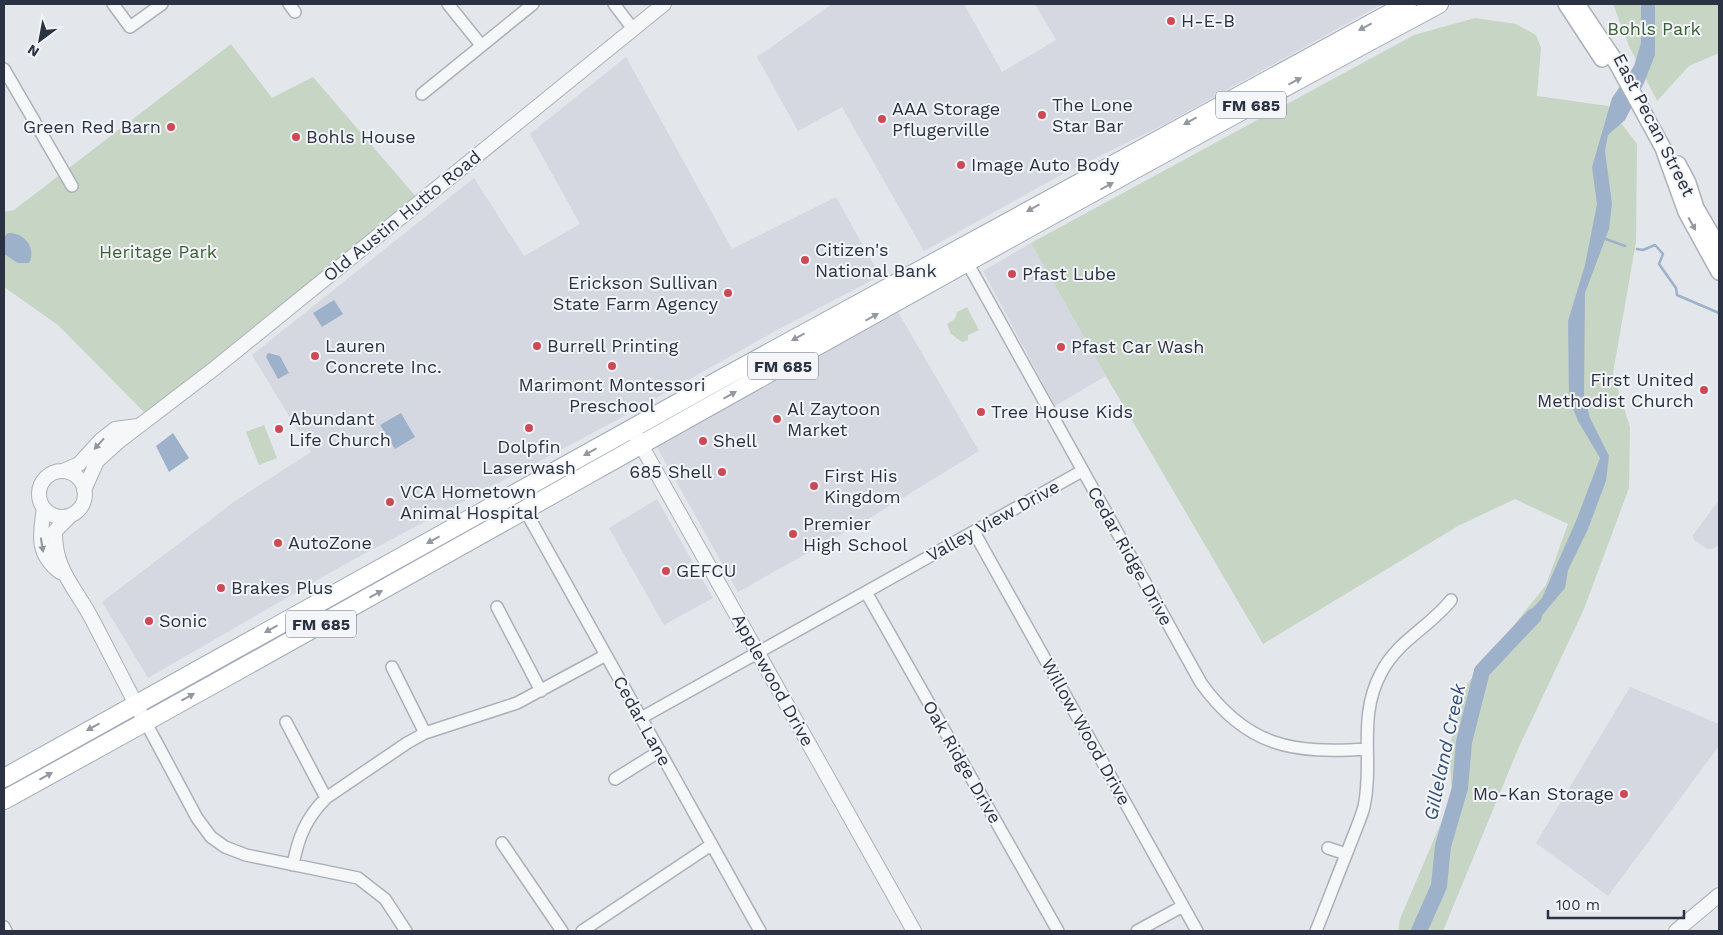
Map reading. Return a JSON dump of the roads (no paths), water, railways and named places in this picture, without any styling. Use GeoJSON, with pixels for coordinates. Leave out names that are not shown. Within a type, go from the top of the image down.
{"type":"FeatureCollection","features":[{"type":"Feature","properties":{"kind":"main road","name":"FM 685"},"geometry":{"type":"LineString","coordinates":[[4,800],[641,444],[968,264],[1061,202],[1407,4]]}},
{"type":"Feature","properties":{"kind":"main road","name":"FM 685"},"geometry":{"type":"LineString","coordinates":[[4,778],[632,428],[1439,4]]}},
{"type":"Feature","properties":{"kind":"main road"},"geometry":{"type":"LineString","coordinates":[[1566,4],[1614,62],[1647,122],[1664,169],[1675,179],[1696,208]]}},
{"type":"Feature","properties":{"kind":"main road","name":"East Pecan Street"},"geometry":{"type":"LineString","coordinates":[[1577,4],[1614,62]]}},
{"type":"Feature","properties":{"kind":"main road","name":"East Pecan Street"},"geometry":{"type":"LineString","coordinates":[[1586,4],[1614,62]]}},
{"type":"Feature","properties":{"kind":"main road","name":"East Pecan Street"},"geometry":{"type":"LineString","coordinates":[[1647,122],[1688,183],[1696,208],[1719,248]]}},
{"type":"Feature","properties":{"kind":"main road","name":"East Pecan Street"},"geometry":{"type":"LineString","coordinates":[[1675,179],[1686,212],[1719,272]]}},
{"type":"Feature","properties":{"kind":"street"},"geometry":{"type":"LineString","coordinates":[[113,4],[130,27],[162,4]]}},
{"type":"Feature","properties":{"kind":"street"},"geometry":{"type":"LineString","coordinates":[[448,4],[481,45]]}},
{"type":"Feature","properties":{"kind":"street"},"geometry":{"type":"LineString","coordinates":[[422,94],[533,4]]}},
{"type":"Feature","properties":{"kind":"street"},"geometry":{"type":"LineString","coordinates":[[614,4],[633,29]]}},
{"type":"Feature","properties":{"kind":"street","name":"Old Austin Hutto Road"},"geometry":{"type":"LineString","coordinates":[[145,721],[92,619],[63,574],[54,548],[55,531],[82,505],[84,490],[97,461],[138,426],[215,368],[664,4]]}},
{"type":"Feature","properties":{"kind":"street"},"geometry":{"type":"LineString","coordinates":[[4,69],[72,186]]}},
{"type":"Feature","properties":{"kind":"street","name":"Cedar Ridge Drive"},"geometry":{"type":"LineString","coordinates":[[968,264],[1201,683],[1222,709],[1236,722],[1276,744],[1304,751],[1329,752],[1367,749]]}},
{"type":"Feature","properties":{"kind":"street","name":"Old Austin Hutto Road"},"geometry":{"type":"LineString","coordinates":[[63,574],[52,565],[43,553],[40,534],[44,508],[39,494],[44,480],[49,475],[79,464],[101,440],[115,429],[138,426]]}},
{"type":"Feature","properties":{"kind":"street","name":"Applewood Drive"},"geometry":{"type":"LineString","coordinates":[[632,428],[914,931]]}},
{"type":"Feature","properties":{"kind":"street"},"geometry":{"type":"LineString","coordinates":[[63,471],[77,477],[84,490]]}},
{"type":"Feature","properties":{"kind":"street","name":"Valley View Drive"},"geometry":{"type":"LineString","coordinates":[[641,718],[1082,471]]}},
{"type":"Feature","properties":{"kind":"street"},"geometry":{"type":"LineString","coordinates":[[44,508],[56,516],[71,515]]}},
{"type":"Feature","properties":{"kind":"street","name":"Cedar Lane"},"geometry":{"type":"LineString","coordinates":[[525,510],[760,931]]}},
{"type":"Feature","properties":{"kind":"street","name":"Willow Wood Drive"},"geometry":{"type":"LineString","coordinates":[[974,532],[1197,931]]}},
{"type":"Feature","properties":{"kind":"street","name":"Oak Ridge Drive"},"geometry":{"type":"LineString","coordinates":[[866,592],[1058,931]]}},
{"type":"Feature","properties":{"kind":"street"},"geometry":{"type":"LineString","coordinates":[[1316,931],[1363,809],[1368,778],[1368,706],[1381,672],[1399,647],[1440,614],[1451,600]]}},
{"type":"Feature","properties":{"kind":"street"},"geometry":{"type":"LineString","coordinates":[[497,607],[541,691]]}},
{"type":"Feature","properties":{"kind":"street"},"geometry":{"type":"LineString","coordinates":[[293,865],[301,832],[307,819],[326,798],[407,743],[425,733],[492,713],[541,691],[606,655]]}},
{"type":"Feature","properties":{"kind":"street"},"geometry":{"type":"LineString","coordinates":[[392,667],[425,733]]}},
{"type":"Feature","properties":{"kind":"street"},"geometry":{"type":"LineString","coordinates":[[145,721],[197,818],[211,837],[225,847],[246,855],[358,878],[377,891],[402,930]]}},
{"type":"Feature","properties":{"kind":"street"},"geometry":{"type":"LineString","coordinates":[[286,722],[326,798]]}},
{"type":"Feature","properties":{"kind":"street"},"geometry":{"type":"LineString","coordinates":[[615,778],[660,751]]}},
{"type":"Feature","properties":{"kind":"street"},"geometry":{"type":"LineString","coordinates":[[502,843],[562,931]]}},
{"type":"Feature","properties":{"kind":"street"},"geometry":{"type":"LineString","coordinates":[[582,931],[711,844]]}},
{"type":"Feature","properties":{"kind":"street"},"geometry":{"type":"LineString","coordinates":[[1328,848],[1346,854]]}},
{"type":"Feature","properties":{"kind":"street"},"geometry":{"type":"LineString","coordinates":[[1676,931],[1719,895]]}},
{"type":"Feature","properties":{"kind":"street"},"geometry":{"type":"LineString","coordinates":[[1137,931],[1183,906]]}},
{"type":"Feature","properties":{"kind":"street"},"geometry":{"type":"LineString","coordinates":[[4,927],[6,931]]}},
{"type":"Feature","properties":{"kind":"water"},"geometry":{"type":"Polygon","coordinates":[[[1641,4],[1655,4],[1655,55],[1644,83],[1625,120],[1608,135],[1605,151],[1612,204],[1609,229],[1585,293],[1584,395],[1590,418],[1609,456],[1606,481],[1588,529],[1568,570],[1565,588],[1523,638],[1517,625],[1542,598],[1576,521],[1600,458],[1578,421],[1569,398],[1568,321],[1585,265],[1597,204],[1592,167],[1612,98],[1634,66],[1641,43],[1641,4]]]}},
{"type":"Feature","properties":{"kind":"water"},"geometry":{"type":"Polygon","coordinates":[[[8,233],[19,235],[28,242],[31,252],[29,263],[18,263],[4,254],[4,237],[8,233]]]}},
{"type":"Feature","properties":{"kind":"water"},"geometry":{"type":"Polygon","coordinates":[[[334,300],[343,314],[322,327],[313,313],[334,300]]]}},
{"type":"Feature","properties":{"kind":"water"},"geometry":{"type":"Polygon","coordinates":[[[268,353],[280,356],[289,373],[278,379],[266,357],[268,353]]]}},
{"type":"Feature","properties":{"kind":"water"},"geometry":{"type":"Polygon","coordinates":[[[401,413],[415,437],[395,449],[380,425],[401,413]]]}},
{"type":"Feature","properties":{"kind":"water"},"geometry":{"type":"Polygon","coordinates":[[[173,433],[189,458],[169,472],[156,446],[173,433]]]}},
{"type":"Feature","properties":{"kind":"waterway"},"geometry":{"type":"LineString","coordinates":[[1603,238],[1625,246]]}},
{"type":"Feature","properties":{"kind":"waterway"},"geometry":{"type":"LineString","coordinates":[[1637,249],[1643,250],[1655,245],[1663,254],[1659,264],[1676,288],[1677,295],[1719,313]]}},
{"type":"Feature","properties":{"kind":"waterway","name":"Gilleland Creek"},"geometry":{"type":"LineString","coordinates":[[1419,931],[1439,886],[1443,846],[1460,788],[1464,742],[1482,671],[1534,616]]}},
{"type":"Feature","properties":{"kind":"place","name":"H-E-B"},"geometry":{"type":"Point","coordinates":[1171,21]}},
{"type":"Feature","properties":{"kind":"place","name":"The Lone Star Bar"},"geometry":{"type":"Point","coordinates":[1042,115]}},
{"type":"Feature","properties":{"kind":"place","name":"AAA Storage Pflugerville"},"geometry":{"type":"Point","coordinates":[882,119]}},
{"type":"Feature","properties":{"kind":"place","name":"Green Red Barn"},"geometry":{"type":"Point","coordinates":[171,127]}},
{"type":"Feature","properties":{"kind":"place","name":"Bohls House"},"geometry":{"type":"Point","coordinates":[296,137]}},
{"type":"Feature","properties":{"kind":"place","name":"Image Auto Body"},"geometry":{"type":"Point","coordinates":[961,165]}},
{"type":"Feature","properties":{"kind":"place","name":"Citizen's National Bank"},"geometry":{"type":"Point","coordinates":[805,260]}},
{"type":"Feature","properties":{"kind":"place","name":"Pfast Lube"},"geometry":{"type":"Point","coordinates":[1012,274]}},
{"type":"Feature","properties":{"kind":"place","name":"Erickson Sullivan State Farm Agency"},"geometry":{"type":"Point","coordinates":[728,293]}},
{"type":"Feature","properties":{"kind":"place","name":"Burrell Printing"},"geometry":{"type":"Point","coordinates":[537,346]}},
{"type":"Feature","properties":{"kind":"place","name":"Pfast Car Wash"},"geometry":{"type":"Point","coordinates":[1061,347]}},
{"type":"Feature","properties":{"kind":"place","name":"Lauren Concrete Inc."},"geometry":{"type":"Point","coordinates":[315,356]}},
{"type":"Feature","properties":{"kind":"place","name":"Marimont Montessori Preschool"},"geometry":{"type":"Point","coordinates":[612,366]}},
{"type":"Feature","properties":{"kind":"place","name":"First United Methodist Church"},"geometry":{"type":"Point","coordinates":[1704,390]}},
{"type":"Feature","properties":{"kind":"place","name":"Tree House Kids"},"geometry":{"type":"Point","coordinates":[981,412]}},
{"type":"Feature","properties":{"kind":"place","name":"Al Zaytoon Market"},"geometry":{"type":"Point","coordinates":[777,419]}},
{"type":"Feature","properties":{"kind":"place","name":"Dolpfin Laserwash"},"geometry":{"type":"Point","coordinates":[529,428]}},
{"type":"Feature","properties":{"kind":"place","name":"Abundant Life Church"},"geometry":{"type":"Point","coordinates":[279,429]}},
{"type":"Feature","properties":{"kind":"place","name":"Shell"},"geometry":{"type":"Point","coordinates":[703,441]}},
{"type":"Feature","properties":{"kind":"place","name":"685 Shell"},"geometry":{"type":"Point","coordinates":[722,472]}},
{"type":"Feature","properties":{"kind":"place","name":"First His Kingdom"},"geometry":{"type":"Point","coordinates":[814,486]}},
{"type":"Feature","properties":{"kind":"place","name":"VCA Hometown Animal Hospital"},"geometry":{"type":"Point","coordinates":[390,502]}},
{"type":"Feature","properties":{"kind":"place","name":"Premier High School"},"geometry":{"type":"Point","coordinates":[793,534]}},
{"type":"Feature","properties":{"kind":"place","name":"AutoZone"},"geometry":{"type":"Point","coordinates":[278,543]}},
{"type":"Feature","properties":{"kind":"place","name":"GEFCU"},"geometry":{"type":"Point","coordinates":[666,571]}},
{"type":"Feature","properties":{"kind":"place","name":"Brakes Plus"},"geometry":{"type":"Point","coordinates":[221,588]}},
{"type":"Feature","properties":{"kind":"place","name":"Sonic"},"geometry":{"type":"Point","coordinates":[149,621]}},
{"type":"Feature","properties":{"kind":"place","name":"Mo-Kan Storage"},"geometry":{"type":"Point","coordinates":[1624,794]}},
{"type":"Feature","properties":{"kind":"park label","name":"Bohls Park"},"geometry":{"type":"Point","coordinates":[1654,29]}},
{"type":"Feature","properties":{"kind":"park label","name":"Heritage Park"},"geometry":{"type":"Point","coordinates":[158,252]}}]}
